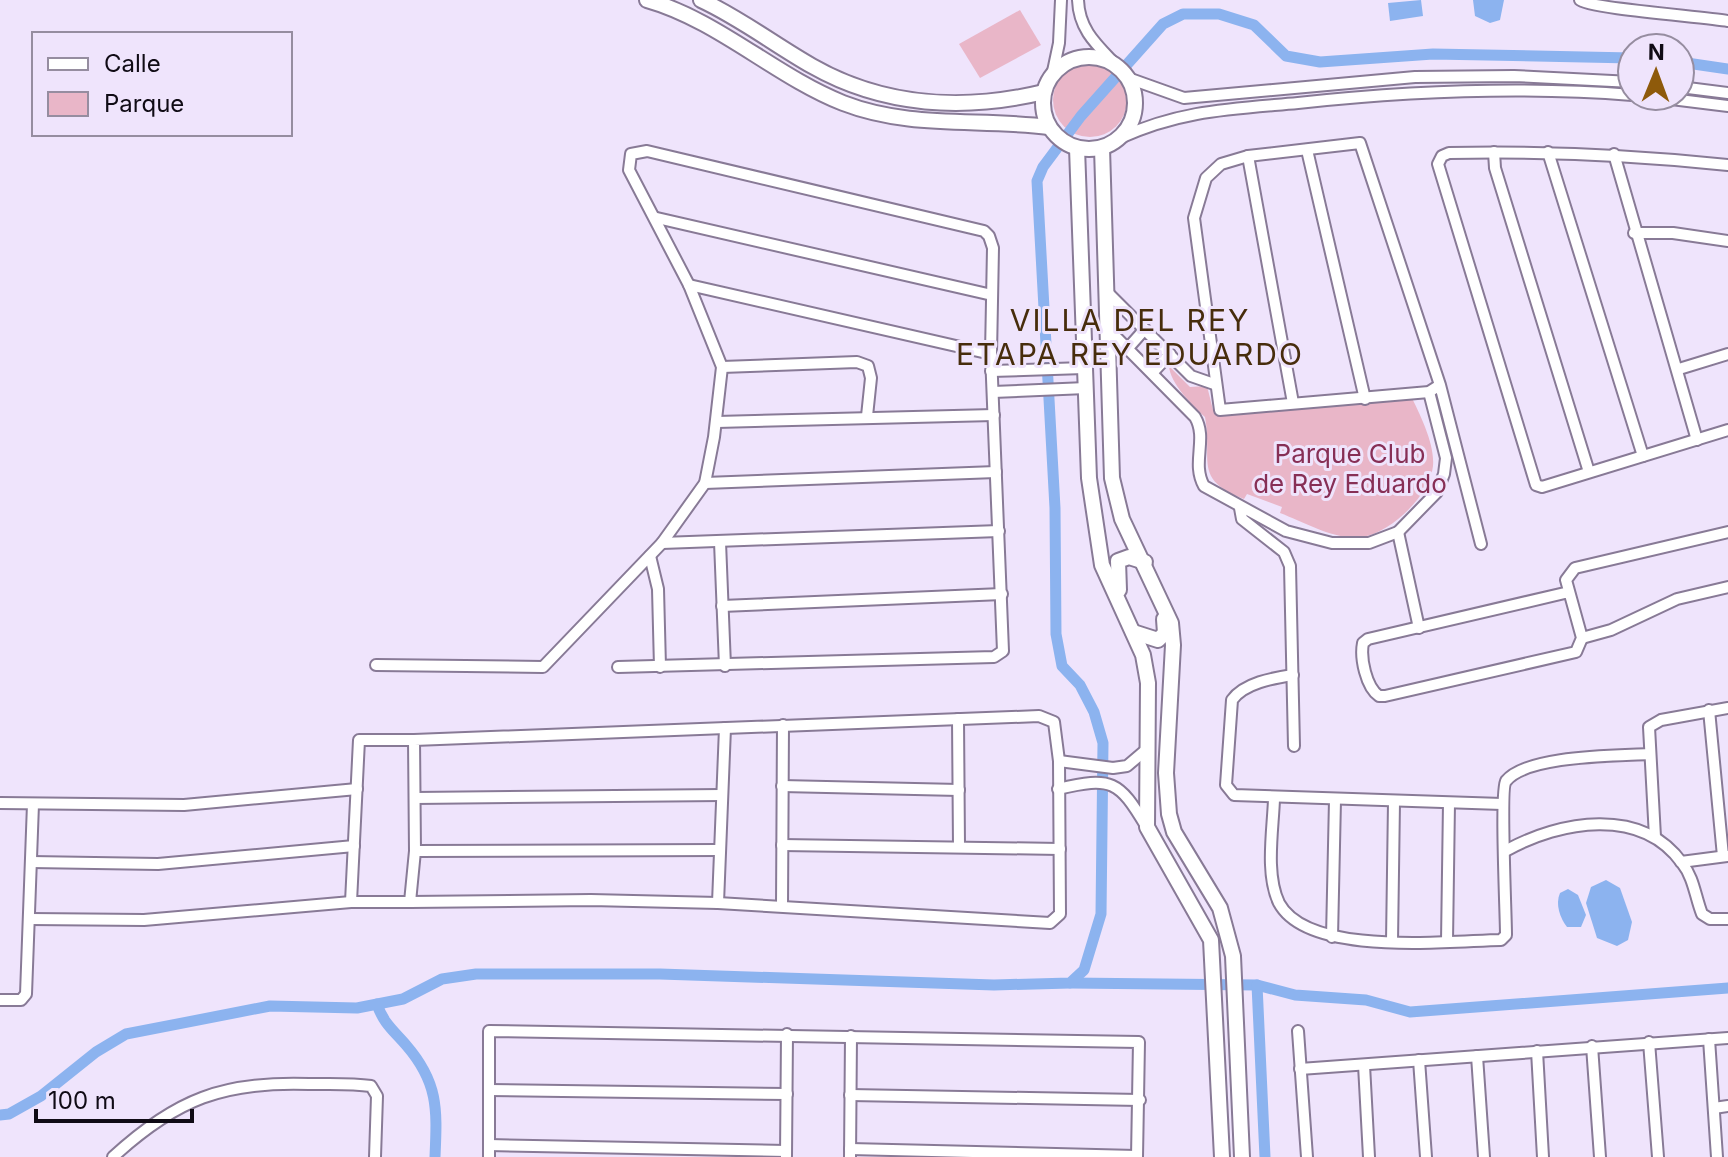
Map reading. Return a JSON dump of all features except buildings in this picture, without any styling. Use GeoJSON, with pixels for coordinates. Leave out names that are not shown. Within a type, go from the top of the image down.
{"type":"FeatureCollection","features":[{"type":"Feature","properties":{"kind":"street"},"geometry":{"type":"LineString","coordinates":[[647,0],[697,22],[838,101],[870,113],[902,120],[1008,122],[1049,127]]}},
{"type":"Feature","properties":{"kind":"street"},"geometry":{"type":"LineString","coordinates":[[701,0],[815,68],[871,92],[898,99],[949,104],[1002,102],[1044,92]]}},
{"type":"Feature","properties":{"kind":"street"},"geometry":{"type":"LineString","coordinates":[[1061,0],[1059,43],[1052,76],[1044,92],[1043,110],[1049,127],[1061,140],[1077,148],[1102,148],[1184,114],[1416,91],[1569,90],[1616,94]]}},
{"type":"Feature","properties":{"kind":"street"},"geometry":{"type":"LineString","coordinates":[[1078,0],[1081,24],[1089,37],[1128,78],[1136,99],[1133,121],[1120,138]]}},
{"type":"Feature","properties":{"kind":"street"},"geometry":{"type":"LineString","coordinates":[[1580,0],[1595,7],[1681,13],[1728,21]]}},
{"type":"Feature","properties":{"kind":"street"},"geometry":{"type":"LineString","coordinates":[[1052,76],[1065,64],[1082,58],[1100,58],[1116,65]]}},
{"type":"Feature","properties":{"kind":"street"},"geometry":{"type":"LineString","coordinates":[[1128,78],[1184,98],[1415,77],[1514,76],[1616,81]]}},
{"type":"Feature","properties":{"kind":"street"},"geometry":{"type":"LineString","coordinates":[[1696,89],[1728,93]]}},
{"type":"Feature","properties":{"kind":"street"},"geometry":{"type":"LineString","coordinates":[[1696,102],[1728,106]]}},
{"type":"Feature","properties":{"kind":"street"},"geometry":{"type":"LineString","coordinates":[[1440,385],[1429,392],[1220,410],[1214,384],[1194,218],[1206,178],[1221,164],[1248,156],[1360,143],[1440,385],[1481,544]]}},
{"type":"Feature","properties":{"kind":"street"},"geometry":{"type":"LineString","coordinates":[[1077,148],[1089,478],[1102,565],[1143,655],[1148,683],[1147,827]]}},
{"type":"Feature","properties":{"kind":"street"},"geometry":{"type":"LineString","coordinates":[[1102,148],[1112,478],[1122,519],[1145,562],[1171,623],[1173,645],[1166,773],[1169,814],[1174,832],[1220,908],[1228,932],[1233,956],[1242,1157]]}},
{"type":"Feature","properties":{"kind":"street"},"geometry":{"type":"LineString","coordinates":[[1307,150],[1365,399]]}},
{"type":"Feature","properties":{"kind":"street"},"geometry":{"type":"LineString","coordinates":[[376,665],[543,667],[662,543],[705,483],[717,422],[722,367],[689,285],[657,218],[629,170],[631,154],[638,151],[984,231],[993,248],[991,371],[1004,646],[994,657],[618,667]]}},
{"type":"Feature","properties":{"kind":"street"},"geometry":{"type":"LineString","coordinates":[[1494,152],[1495,168],[1589,472]]}},
{"type":"Feature","properties":{"kind":"street"},"geometry":{"type":"LineString","coordinates":[[1548,152],[1643,456]]}},
{"type":"Feature","properties":{"kind":"street"},"geometry":{"type":"LineString","coordinates":[[1728,165],[1614,154],[1548,152],[1449,153],[1439,159],[1454,220],[1533,481],[1542,487],[1728,430]]}},
{"type":"Feature","properties":{"kind":"street"},"geometry":{"type":"LineString","coordinates":[[1614,154],[1634,233],[1679,369],[1697,440]]}},
{"type":"Feature","properties":{"kind":"street"},"geometry":{"type":"LineString","coordinates":[[1248,156],[1293,403]]}},
{"type":"Feature","properties":{"kind":"street"},"geometry":{"type":"LineString","coordinates":[[657,218],[992,295]]}},
{"type":"Feature","properties":{"kind":"street"},"geometry":{"type":"LineString","coordinates":[[1634,233],[1728,241]]}},
{"type":"Feature","properties":{"kind":"street"},"geometry":{"type":"LineString","coordinates":[[689,285],[991,354]]}},
{"type":"Feature","properties":{"kind":"street"},"geometry":{"type":"LineString","coordinates":[[1106,291],[1191,376],[1214,384]]}},
{"type":"Feature","properties":{"kind":"street"},"geometry":{"type":"LineString","coordinates":[[1106,327],[1153,372],[1200,425],[1196,464],[1204,486],[1286,531],[1332,543],[1369,543],[1398,532],[1437,492],[1446,458],[1429,392]]}},
{"type":"Feature","properties":{"kind":"street"},"geometry":{"type":"LineString","coordinates":[[1128,348],[1145,329]]}},
{"type":"Feature","properties":{"kind":"street"},"geometry":{"type":"LineString","coordinates":[[1153,372],[1170,354]]}},
{"type":"Feature","properties":{"kind":"street"},"geometry":{"type":"LineString","coordinates":[[1679,369],[1728,354]]}},
{"type":"Feature","properties":{"kind":"street"},"geometry":{"type":"LineString","coordinates":[[722,367],[857,362],[868,366],[871,378],[867,416]]}},
{"type":"Feature","properties":{"kind":"street"},"geometry":{"type":"LineString","coordinates":[[991,371],[1084,368]]}},
{"type":"Feature","properties":{"kind":"street"},"geometry":{"type":"LineString","coordinates":[[1026,371],[1027,390]]}},
{"type":"Feature","properties":{"kind":"street"},"geometry":{"type":"LineString","coordinates":[[993,392],[1086,388]]}},
{"type":"Feature","properties":{"kind":"street"},"geometry":{"type":"LineString","coordinates":[[717,422],[994,415]]}},
{"type":"Feature","properties":{"kind":"street"},"geometry":{"type":"LineString","coordinates":[[705,483],[996,472]]}},
{"type":"Feature","properties":{"kind":"street"},"geometry":{"type":"LineString","coordinates":[[1240,508],[1240,518],[1284,552],[1290,566],[1294,746]]}},
{"type":"Feature","properties":{"kind":"street"},"geometry":{"type":"LineString","coordinates":[[662,543],[999,531]]}},
{"type":"Feature","properties":{"kind":"street"},"geometry":{"type":"LineString","coordinates":[[1398,532],[1419,628]]}},
{"type":"Feature","properties":{"kind":"street"},"geometry":{"type":"LineString","coordinates":[[1569,592],[1363,643],[1362,652],[1374,693],[1385,696],[1576,652],[1582,638],[1566,580],[1575,568],[1728,532]]}},
{"type":"Feature","properties":{"kind":"street"},"geometry":{"type":"LineString","coordinates":[[720,542],[725,666]]}},
{"type":"Feature","properties":{"kind":"street"},"geometry":{"type":"LineString","coordinates":[[650,556],[658,589],[660,667]]}},
{"type":"Feature","properties":{"kind":"street"},"geometry":{"type":"LineString","coordinates":[[1124,614],[1116,566],[1122,557],[1145,562]]}},
{"type":"Feature","properties":{"kind":"street"},"geometry":{"type":"LineString","coordinates":[[1582,638],[1611,630],[1666,602],[1728,587]]}},
{"type":"Feature","properties":{"kind":"street"},"geometry":{"type":"LineString","coordinates":[[1133,632],[1151,640],[1163,637],[1166,627],[1158,591]]}},
{"type":"Feature","properties":{"kind":"street"},"geometry":{"type":"LineString","coordinates":[[722,606],[1002,594]]}},
{"type":"Feature","properties":{"kind":"street"},"geometry":{"type":"LineString","coordinates":[[1293,675],[1271,678],[1238,693],[1228,711],[1228,789],[1238,797],[1502,804]]}},
{"type":"Feature","properties":{"kind":"street"},"geometry":{"type":"LineString","coordinates":[[1655,837],[1649,727],[1654,723],[1728,708]]}},
{"type":"Feature","properties":{"kind":"street"},"geometry":{"type":"LineString","coordinates":[[1681,862],[1726,856],[1709,710]]}},
{"type":"Feature","properties":{"kind":"street"},"geometry":{"type":"LineString","coordinates":[[30,919],[144,920],[351,902],[591,900],[782,906],[1050,923],[1060,914],[1057,731],[1054,722],[1045,717],[359,740],[351,902]]}},
{"type":"Feature","properties":{"kind":"street"},"geometry":{"type":"LineString","coordinates":[[958,719],[959,846]]}},
{"type":"Feature","properties":{"kind":"street"},"geometry":{"type":"LineString","coordinates":[[782,906],[783,725]]}},
{"type":"Feature","properties":{"kind":"street"},"geometry":{"type":"LineString","coordinates":[[718,903],[725,728]]}},
{"type":"Feature","properties":{"kind":"street"},"geometry":{"type":"LineString","coordinates":[[410,902],[415,851],[414,740]]}},
{"type":"Feature","properties":{"kind":"street"},"geometry":{"type":"LineString","coordinates":[[1059,761],[1113,768],[1127,766],[1147,749]]}},
{"type":"Feature","properties":{"kind":"street"},"geometry":{"type":"LineString","coordinates":[[1274,799],[1272,880],[1280,904],[1297,923],[1332,937],[1392,941],[1505,938],[1507,850],[1502,804],[1504,786],[1520,772],[1568,758],[1649,754]]}},
{"type":"Feature","properties":{"kind":"street"},"geometry":{"type":"LineString","coordinates":[[1058,789],[1086,784],[1112,785],[1125,791],[1211,940],[1222,1157]]}},
{"type":"Feature","properties":{"kind":"street"},"geometry":{"type":"LineString","coordinates":[[782,786],[959,790]]}},
{"type":"Feature","properties":{"kind":"street"},"geometry":{"type":"LineString","coordinates":[[0,803],[184,805],[357,789]]}},
{"type":"Feature","properties":{"kind":"street"},"geometry":{"type":"LineString","coordinates":[[415,798],[722,795]]}},
{"type":"Feature","properties":{"kind":"street"},"geometry":{"type":"LineString","coordinates":[[1332,937],[1335,800]]}},
{"type":"Feature","properties":{"kind":"street"},"geometry":{"type":"LineString","coordinates":[[1392,941],[1394,802]]}},
{"type":"Feature","properties":{"kind":"street"},"geometry":{"type":"LineString","coordinates":[[1447,941],[1449,803]]}},
{"type":"Feature","properties":{"kind":"street"},"geometry":{"type":"LineString","coordinates":[[0,1000],[19,1001],[26,994],[33,804]]}},
{"type":"Feature","properties":{"kind":"street"},"geometry":{"type":"LineString","coordinates":[[1507,850],[1551,832],[1577,826],[1607,824],[1630,827],[1655,837],[1681,862],[1691,877],[1702,914],[1710,919],[1728,919]]}},
{"type":"Feature","properties":{"kind":"street"},"geometry":{"type":"LineString","coordinates":[[782,845],[1060,849]]}},
{"type":"Feature","properties":{"kind":"street"},"geometry":{"type":"LineString","coordinates":[[31,862],[158,864],[354,846]]}},
{"type":"Feature","properties":{"kind":"street"},"geometry":{"type":"LineString","coordinates":[[415,851],[720,850]]}},
{"type":"Feature","properties":{"kind":"street"},"geometry":{"type":"LineString","coordinates":[[489,1157],[489,1031],[787,1034],[1139,1042],[1137,1156],[850,1153],[851,1036]]}},
{"type":"Feature","properties":{"kind":"street"},"geometry":{"type":"LineString","coordinates":[[1298,1031],[1307,1157]]}},
{"type":"Feature","properties":{"kind":"street"},"geometry":{"type":"LineString","coordinates":[[489,1145],[786,1154],[787,1034]]}},
{"type":"Feature","properties":{"kind":"street"},"geometry":{"type":"LineString","coordinates":[[1300,1069],[1728,1038]]}},
{"type":"Feature","properties":{"kind":"street"},"geometry":{"type":"LineString","coordinates":[[1709,1039],[1717,1157]]}},
{"type":"Feature","properties":{"kind":"street"},"geometry":{"type":"LineString","coordinates":[[1649,1042],[1658,1157]]}},
{"type":"Feature","properties":{"kind":"street"},"geometry":{"type":"LineString","coordinates":[[1592,1046],[1600,1157]]}},
{"type":"Feature","properties":{"kind":"street"},"geometry":{"type":"LineString","coordinates":[[1537,1051],[1543,1157]]}},
{"type":"Feature","properties":{"kind":"street"},"geometry":{"type":"LineString","coordinates":[[1477,1056],[1484,1157]]}},
{"type":"Feature","properties":{"kind":"street"},"geometry":{"type":"LineString","coordinates":[[1419,1060],[1426,1157]]}},
{"type":"Feature","properties":{"kind":"street"},"geometry":{"type":"LineString","coordinates":[[1364,1065],[1369,1157]]}},
{"type":"Feature","properties":{"kind":"street"},"geometry":{"type":"LineString","coordinates":[[113,1157],[141,1132],[181,1106],[227,1088],[270,1082],[371,1086],[377,1096],[375,1157]]}},
{"type":"Feature","properties":{"kind":"street"},"geometry":{"type":"LineString","coordinates":[[489,1090],[787,1094]]}},
{"type":"Feature","properties":{"kind":"street"},"geometry":{"type":"LineString","coordinates":[[850,1095],[1140,1100]]}},
{"type":"Feature","properties":{"kind":"street"},"geometry":{"type":"LineString","coordinates":[[1714,1108],[1728,1106]]}},
{"type":"Feature","properties":{"kind":"green space"},"geometry":{"type":"Polygon","coordinates":[[[1020,10],[1041,45],[980,78],[959,44],[1020,10]]]}},
{"type":"Feature","properties":{"kind":"green space"},"geometry":{"type":"Polygon","coordinates":[[[1090,63],[1104,66],[1116,74],[1124,86],[1127,100],[1124,114],[1116,126],[1104,134],[1090,137],[1076,134],[1064,126],[1056,114],[1053,100],[1056,86],[1064,74],[1076,66],[1090,63]]]}},
{"type":"Feature","properties":{"kind":"green space","name":"Parque Club de Rey Eduardo"},"geometry":{"type":"Polygon","coordinates":[[[1169,366],[1190,387],[1207,386],[1213,410],[1411,396],[1432,448],[1433,466],[1425,489],[1396,520],[1362,537],[1331,534],[1280,513],[1282,507],[1247,494],[1244,499],[1217,484],[1211,476],[1205,417],[1177,386],[1169,366]]]}},
{"type":"Feature","properties":{"kind":"water"},"geometry":{"type":"Polygon","coordinates":[[[1421,0],[1423,16],[1390,21],[1388,3],[1421,0]]]}},
{"type":"Feature","properties":{"kind":"water"},"geometry":{"type":"Polygon","coordinates":[[[1473,0],[1504,0],[1500,20],[1490,23],[1475,16],[1473,0]]]}},
{"type":"Feature","properties":{"kind":"water"},"geometry":{"type":"Polygon","coordinates":[[[1606,880],[1620,888],[1632,922],[1628,940],[1617,946],[1597,938],[1586,903],[1591,887],[1606,880]]]}},
{"type":"Feature","properties":{"kind":"water"},"geometry":{"type":"Polygon","coordinates":[[[1568,889],[1578,895],[1586,915],[1581,927],[1567,927],[1560,915],[1560,893],[1568,889]]]}},
{"type":"Feature","properties":{"kind":"waterway"},"geometry":{"type":"LineString","coordinates":[[0,1115],[9,1114],[41,1096],[96,1052],[126,1034],[270,1006],[357,1008],[403,999],[442,979],[476,974],[660,974],[994,985],[1070,983],[1084,970],[1101,914],[1103,743],[1094,712],[1080,685],[1062,666],[1056,634],[1055,508],[1037,181],[1043,167],[1081,116],[1163,24],[1183,14],[1219,14],[1254,25],[1286,56],[1320,62],[1433,54],[1616,58]]}},
{"type":"Feature","properties":{"kind":"waterway"},"geometry":{"type":"LineString","coordinates":[[1696,64],[1728,69]]}},
{"type":"Feature","properties":{"kind":"waterway"},"geometry":{"type":"LineString","coordinates":[[1070,983],[1257,985],[1295,995],[1366,1000],[1410,1012],[1728,988]]}},
{"type":"Feature","properties":{"kind":"waterway"},"geometry":{"type":"LineString","coordinates":[[1257,985],[1265,1157]]}},
{"type":"Feature","properties":{"kind":"waterway"},"geometry":{"type":"LineString","coordinates":[[377,1004],[386,1022],[417,1059],[430,1085],[436,1125],[435,1157]]}},
{"type":"Feature","properties":{"kind":"district","name":"VILLA DEL REY ETAPA REY EDUARDO"},"geometry":{"type":"Point","coordinates":[1130,337]}}]}
